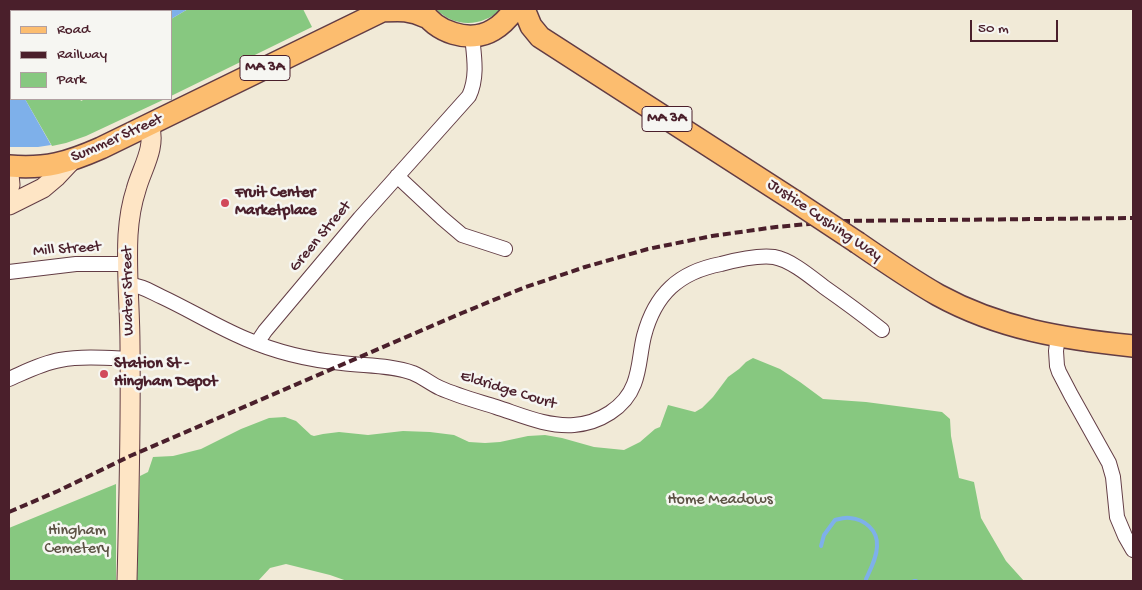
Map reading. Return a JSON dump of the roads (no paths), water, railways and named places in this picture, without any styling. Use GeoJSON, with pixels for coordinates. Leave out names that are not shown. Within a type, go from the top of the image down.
{"type":"FeatureCollection","features":[{"type":"Feature","properties":{"kind":"main road"},"geometry":{"type":"LineString","coordinates":[[482,34],[502,24],[516,9]]}},
{"type":"Feature","properties":{"kind":"main road","name":"Justice Cushing Way"},"geometry":{"type":"LineString","coordinates":[[524,9],[540,37],[793,200],[919,284],[954,303],[1006,323],[1058,336],[1133,346]]}},
{"type":"Feature","properties":{"kind":"main road","name":"Summer Street"},"geometry":{"type":"LineString","coordinates":[[9,166],[45,166],[72,160],[101,148],[383,10],[406,10],[424,13]]}},
{"type":"Feature","properties":{"kind":"main road","name":"MA 3A"},"geometry":{"type":"LineString","coordinates":[[424,13],[440,28],[460,35],[482,34]]}},
{"type":"Feature","properties":{"kind":"main road","name":"Justice Cushing Way"},"geometry":{"type":"LineString","coordinates":[[482,34],[518,33],[540,37]]}},
{"type":"Feature","properties":{"kind":"main road","name":"Water Street"},"geometry":{"type":"LineString","coordinates":[[127,581],[130,466],[129,228],[131,207],[136,187],[150,147],[152,135],[150,125]]}},
{"type":"Feature","properties":{"kind":"main road"},"geometry":{"type":"LineString","coordinates":[[9,206],[43,188],[56,178],[72,160]]}},
{"type":"Feature","properties":{"kind":"main road"},"geometry":{"type":"LineString","coordinates":[[9,174],[9,188]]}},
{"type":"Feature","properties":{"kind":"street","name":"Green Street"},"geometry":{"type":"LineString","coordinates":[[257,344],[265,331],[360,218],[469,96],[473,87],[482,34]]}},
{"type":"Feature","properties":{"kind":"street"},"geometry":{"type":"LineString","coordinates":[[397,176],[459,232],[505,249]]}},
{"type":"Feature","properties":{"kind":"street","name":"Eldridge Court"},"geometry":{"type":"LineString","coordinates":[[257,344],[324,361],[404,370],[419,375],[434,385],[451,392],[544,422],[571,425],[596,420],[620,406],[634,384],[644,337],[656,307],[668,290],[680,279],[706,267],[746,259],[778,258],[807,274],[882,330]]}},
{"type":"Feature","properties":{"kind":"street","name":"Mill Street"},"geometry":{"type":"LineString","coordinates":[[9,272],[76,264],[128,264]]}},
{"type":"Feature","properties":{"kind":"street"},"geometry":{"type":"LineString","coordinates":[[129,285],[140,287],[178,304],[257,344]]}},
{"type":"Feature","properties":{"kind":"street"},"geometry":{"type":"LineString","coordinates":[[1058,336],[1056,351],[1059,372],[1109,463],[1117,517],[1133,550]]}},
{"type":"Feature","properties":{"kind":"street"},"geometry":{"type":"LineString","coordinates":[[9,379],[42,365],[60,360],[130,359]]}},
{"type":"Feature","properties":{"kind":"water"},"geometry":{"type":"Polygon","coordinates":[[[9,9],[188,9],[172,18],[172,10],[10,10],[9,36],[9,9]]]}},
{"type":"Feature","properties":{"kind":"water"},"geometry":{"type":"Polygon","coordinates":[[[9,71],[10,100],[26,100],[51,145],[9,147],[9,71]]]}},
{"type":"Feature","properties":{"kind":"waterway"},"geometry":{"type":"LineString","coordinates":[[821,546],[824,535],[835,520],[842,518],[855,519],[869,526],[877,540],[877,550],[866,581]]}},
{"type":"Feature","properties":{"kind":"railway"},"geometry":{"type":"LineString","coordinates":[[9,512],[58,491],[130,456],[462,313],[523,288],[585,267],[648,249],[712,236],[840,221],[1133,218]]}},
{"type":"Feature","properties":{"kind":"place","name":"Fruit Center Marketplace"},"geometry":{"type":"Point","coordinates":[225,203]}},
{"type":"Feature","properties":{"kind":"place","name":"Station St - Hingham Depot"},"geometry":{"type":"Point","coordinates":[104,374]}},
{"type":"Feature","properties":{"kind":"park label","name":"Home Meadows"},"geometry":{"type":"Point","coordinates":[720,501]}},
{"type":"Feature","properties":{"kind":"park label","name":"Hingham Cemetery"},"geometry":{"type":"Point","coordinates":[77,541]}}]}
